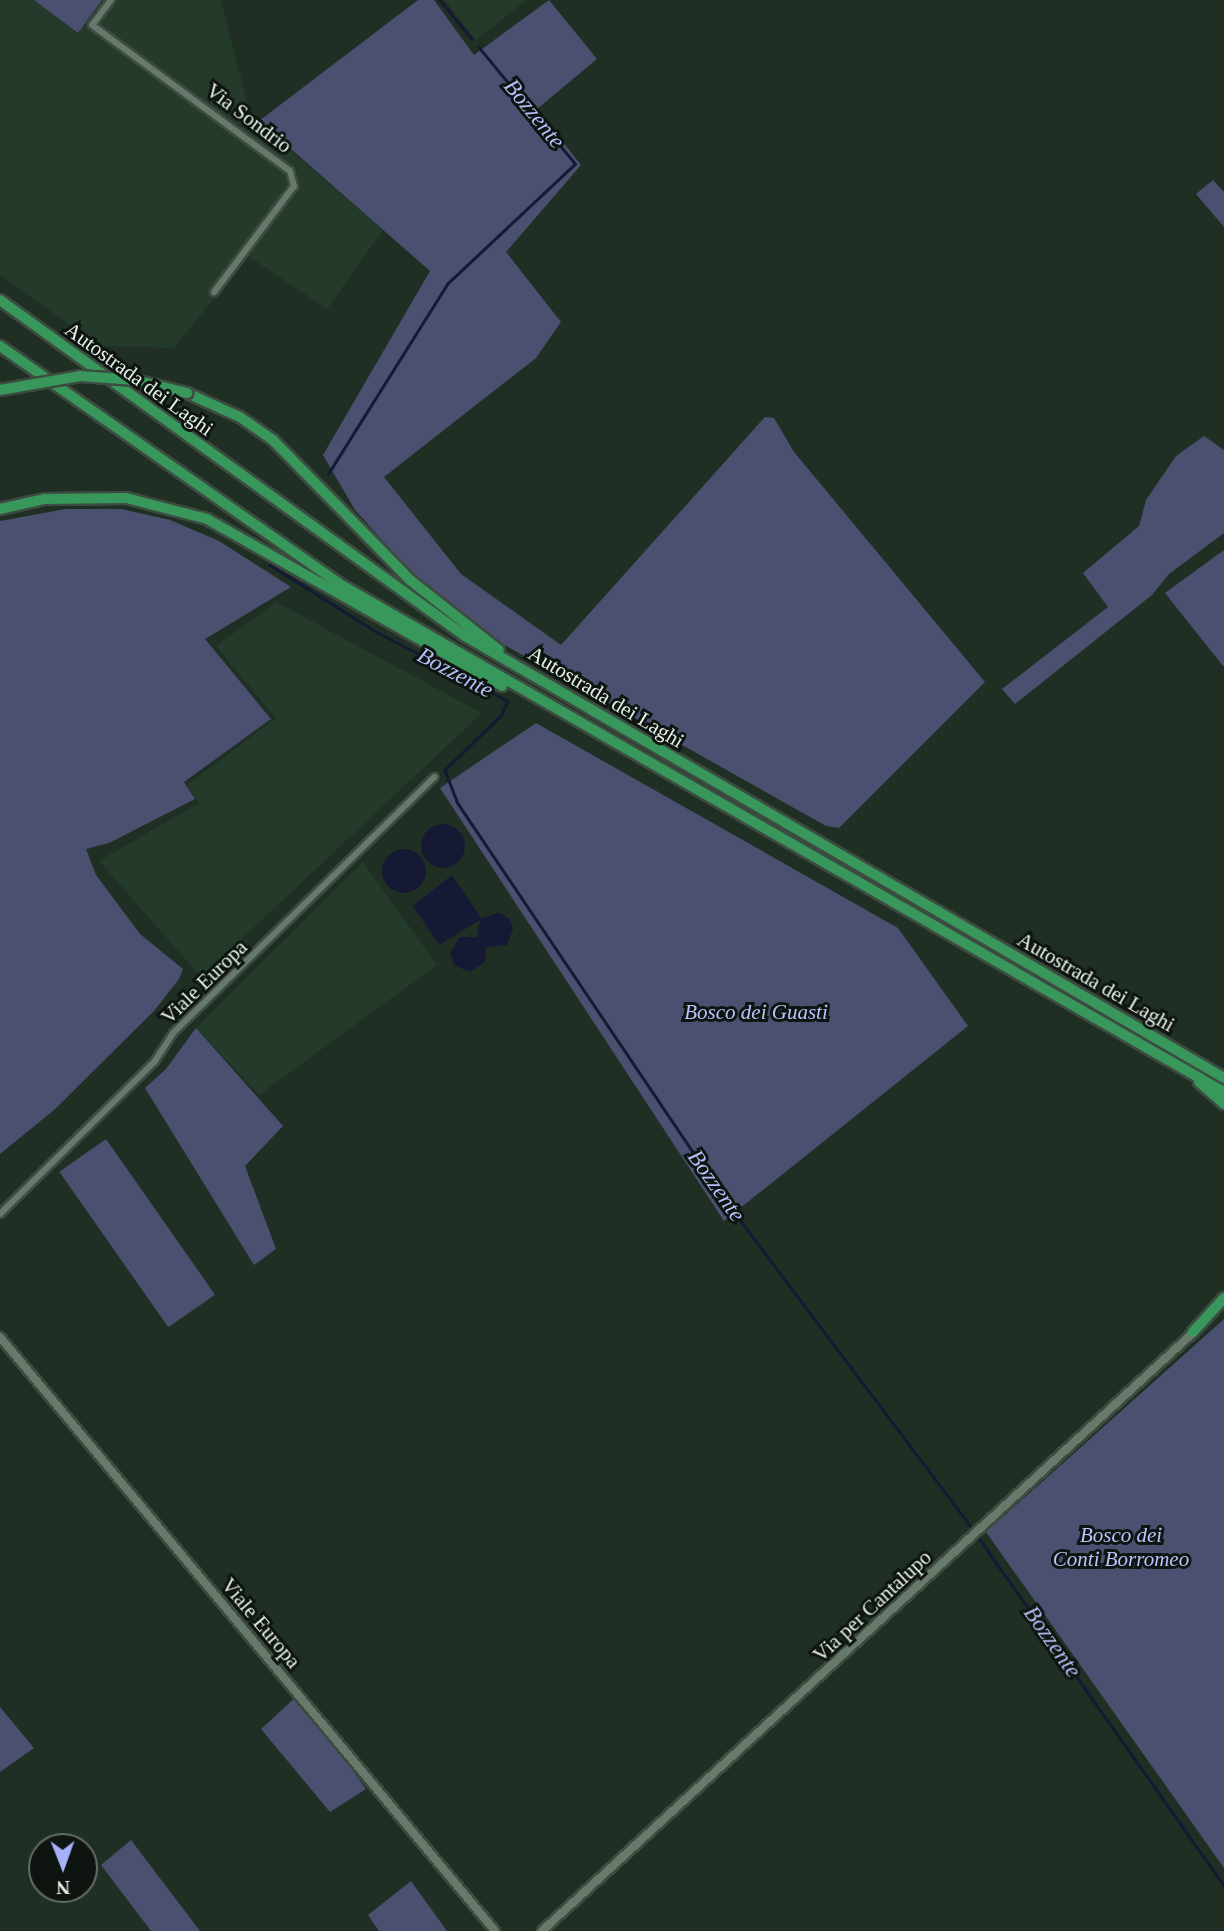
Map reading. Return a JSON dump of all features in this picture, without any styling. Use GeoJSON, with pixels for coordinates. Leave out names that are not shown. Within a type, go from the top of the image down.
{"type":"FeatureCollection","features":[{"type":"Feature","properties":{"kind":"highway","name":"Autostrada dei Laghi"},"geometry":{"type":"LineString","coordinates":[[0,300],[303,522],[465,636],[1224,1078]]}},
{"type":"Feature","properties":{"kind":"highway","name":"Autostrada dei Laghi"},"geometry":{"type":"LineString","coordinates":[[0,345],[338,583],[1224,1092]]}},
{"type":"Feature","properties":{"kind":"highway"},"geometry":{"type":"LineString","coordinates":[[0,390],[80,376],[135,380],[187,393],[240,417],[273,440],[411,580],[534,678]]}},
{"type":"Feature","properties":{"kind":"highway"},"geometry":{"type":"LineString","coordinates":[[0,509],[44,499],[126,498],[207,519],[616,750],[662,770]]}},
{"type":"Feature","properties":{"kind":"highway"},"geometry":{"type":"LineString","coordinates":[[1190,1072],[1224,1104]]}},
{"type":"Feature","properties":{"kind":"highway"},"geometry":{"type":"LineString","coordinates":[[1193,1332],[1224,1298]]}},
{"type":"Feature","properties":{"kind":"street","name":"Via Sondrio"},"geometry":{"type":"LineString","coordinates":[[111,0],[92,25],[290,172],[294,186],[214,292]]}},
{"type":"Feature","properties":{"kind":"street","name":"Viale Europa"},"geometry":{"type":"LineString","coordinates":[[0,1214],[155,1061],[173,1033],[434,777]]}},
{"type":"Feature","properties":{"kind":"street","name":"Via per Cantalupo"},"geometry":{"type":"LineString","coordinates":[[542,1931],[986,1526],[1224,1304]]}},
{"type":"Feature","properties":{"kind":"street","name":"Viale Europa"},"geometry":{"type":"LineString","coordinates":[[0,1338],[495,1931]]}},
{"type":"Feature","properties":{"kind":"shaded area"},"geometry":{"type":"Polygon","coordinates":[[[0,0],[34,0],[78,33],[102,0],[221,0],[251,117],[383,230],[327,309],[248,256],[174,348],[99,346],[0,275],[0,0]]]}},
{"type":"Feature","properties":{"kind":"shaded area"},"geometry":{"type":"Polygon","coordinates":[[[445,0],[527,0],[476,40],[445,0]]]}},
{"type":"Feature","properties":{"kind":"shaded area"},"geometry":{"type":"Polygon","coordinates":[[[276,602],[482,713],[201,977],[99,861],[199,803],[187,785],[276,718],[216,646],[276,602]]]}},
{"type":"Feature","properties":{"kind":"shaded area"},"geometry":{"type":"Polygon","coordinates":[[[443,824],[459,830],[465,846],[459,862],[443,868],[427,862],[421,846],[427,830],[443,824]]]}},
{"type":"Feature","properties":{"kind":"shaded area"},"geometry":{"type":"Polygon","coordinates":[[[404,849],[420,855],[426,871],[420,887],[404,893],[388,887],[382,871],[388,855],[404,849]]]}},
{"type":"Feature","properties":{"kind":"shaded area"},"geometry":{"type":"Polygon","coordinates":[[[363,862],[437,965],[259,1095],[196,1028],[363,862]]]}},
{"type":"Feature","properties":{"kind":"shaded area"},"geometry":{"type":"Polygon","coordinates":[[[452,875],[481,918],[499,913],[509,918],[513,929],[507,945],[486,947],[485,962],[470,972],[454,965],[450,953],[460,937],[477,937],[480,920],[439,945],[413,906],[452,875]]]}},
{"type":"Feature","properties":{"kind":"green space"},"geometry":{"type":"Polygon","coordinates":[[[34,0],[102,0],[78,33],[34,0]]]}},
{"type":"Feature","properties":{"kind":"green space"},"geometry":{"type":"Polygon","coordinates":[[[418,0],[434,0],[474,55],[549,0],[597,59],[537,109],[581,165],[506,252],[561,322],[536,358],[384,477],[461,574],[561,645],[765,417],[774,418],[794,452],[985,682],[839,828],[826,826],[501,643],[421,583],[355,510],[323,455],[430,271],[259,121],[418,0]]]}},
{"type":"Feature","properties":{"kind":"green space"},"geometry":{"type":"Polygon","coordinates":[[[1213,180],[1224,192],[1224,227],[1196,194],[1213,180]]]}},
{"type":"Feature","properties":{"kind":"green space"},"geometry":{"type":"Polygon","coordinates":[[[1204,436],[1224,450],[1224,533],[1169,574],[1152,595],[1015,704],[1002,689],[1108,607],[1083,573],[1139,526],[1146,500],[1176,456],[1204,436]]]}},
{"type":"Feature","properties":{"kind":"green space"},"geometry":{"type":"Polygon","coordinates":[[[66,509],[121,509],[170,520],[219,541],[291,587],[205,639],[271,719],[184,782],[195,799],[109,843],[86,849],[96,875],[140,934],[183,969],[179,979],[154,1011],[54,1110],[0,1154],[0,521],[66,509]]]}},
{"type":"Feature","properties":{"kind":"green space"},"geometry":{"type":"Polygon","coordinates":[[[1224,550],[1224,666],[1223,666],[1165,593],[1224,550]]]}},
{"type":"Feature","properties":{"kind":"green space","name":"Bosco dei Guasti"},"geometry":{"type":"Polygon","coordinates":[[[536,723],[898,928],[968,1026],[724,1221],[440,788],[536,723]]]}},
{"type":"Feature","properties":{"kind":"green space"},"geometry":{"type":"Polygon","coordinates":[[[196,1028],[283,1126],[245,1166],[276,1249],[254,1265],[145,1088],[166,1069],[196,1028]]]}},
{"type":"Feature","properties":{"kind":"green space"},"geometry":{"type":"Polygon","coordinates":[[[106,1139],[215,1295],[168,1327],[59,1172],[106,1139]]]}},
{"type":"Feature","properties":{"kind":"green space","name":"Bosco dei Conti Borromeo"},"geometry":{"type":"Polygon","coordinates":[[[1224,1319],[1224,1868],[986,1532],[1224,1319]]]}},
{"type":"Feature","properties":{"kind":"green space"},"geometry":{"type":"Polygon","coordinates":[[[298,1695],[366,1789],[330,1812],[261,1729],[298,1695]]]}},
{"type":"Feature","properties":{"kind":"green space"},"geometry":{"type":"Polygon","coordinates":[[[0,1707],[34,1748],[0,1772],[0,1707]]]}},
{"type":"Feature","properties":{"kind":"green space"},"geometry":{"type":"Polygon","coordinates":[[[131,1840],[200,1931],[151,1931],[101,1865],[131,1840]]]}},
{"type":"Feature","properties":{"kind":"green space"},"geometry":{"type":"Polygon","coordinates":[[[411,1881],[447,1931],[379,1931],[368,1915],[411,1881]]]}},
{"type":"Feature","properties":{"kind":"waterway","name":"Bozzente"},"geometry":{"type":"LineString","coordinates":[[440,0],[472,39]]}},
{"type":"Feature","properties":{"kind":"waterway","name":"Bozzente"},"geometry":{"type":"LineString","coordinates":[[328,474],[447,284],[575,164],[479,48]]}},
{"type":"Feature","properties":{"kind":"waterway","name":"Bozzente"},"geometry":{"type":"LineString","coordinates":[[270,565],[377,632],[508,701],[501,716],[445,770],[457,802],[728,1204],[974,1531],[1224,1886]]}}]}
